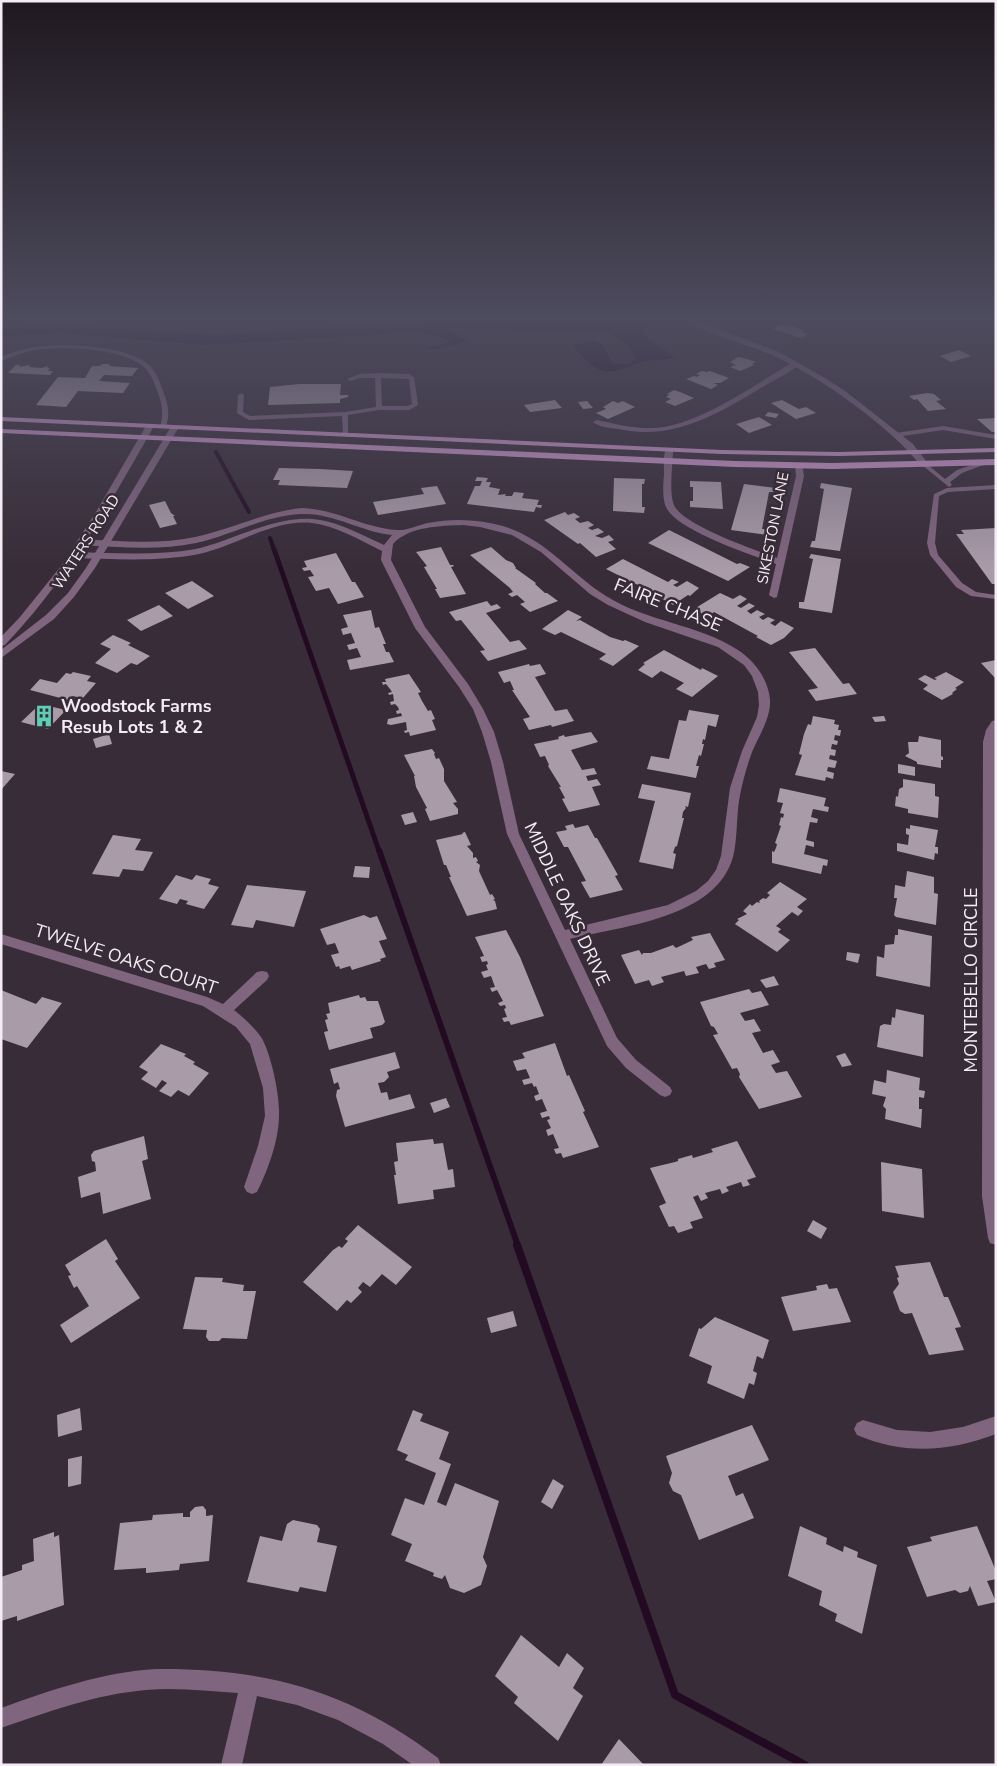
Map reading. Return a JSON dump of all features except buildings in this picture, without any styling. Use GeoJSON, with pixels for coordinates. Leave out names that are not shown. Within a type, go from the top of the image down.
{"type":"FeatureCollection","features":[{"type":"Feature","properties":{"kind":"main road"},"geometry":{"type":"LineString","coordinates":[[1,419],[669,450],[801,454],[996,450]]}},
{"type":"Feature","properties":{"kind":"main road"},"geometry":{"type":"LineString","coordinates":[[1,430],[669,462],[799,466],[925,465],[996,462]]}},
{"type":"Feature","properties":{"kind":"street"},"geometry":{"type":"LineString","coordinates":[[597,422],[633,430],[672,427],[699,418],[725,403]]}},
{"type":"Feature","properties":{"kind":"street"},"geometry":{"type":"LineString","coordinates":[[855,403],[918,453],[925,465]]}},
{"type":"Feature","properties":{"kind":"street","name":"WATERS ROAD"},"geometry":{"type":"LineString","coordinates":[[1,643],[44,597],[74,555],[150,426]]}},
{"type":"Feature","properties":{"kind":"street","name":"WATERS ROAD"},"geometry":{"type":"LineString","coordinates":[[1,655],[32,632],[61,606],[78,586],[175,427]]}},
{"type":"Feature","properties":{"kind":"street"},"geometry":{"type":"LineString","coordinates":[[669,450],[669,506],[674,513],[696,528],[781,563]]}},
{"type":"Feature","properties":{"kind":"street","name":"SIKESTON LANE"},"geometry":{"type":"LineString","coordinates":[[774,595],[800,476],[799,466]]}},
{"type":"Feature","properties":{"kind":"street"},"geometry":{"type":"LineString","coordinates":[[81,542],[152,545],[195,540],[280,513],[302,510],[328,513],[370,529],[401,533]]}},
{"type":"Feature","properties":{"kind":"street"},"geometry":{"type":"LineString","coordinates":[[74,555],[151,556],[198,551],[235,541],[287,522],[302,519],[327,524],[385,549],[388,543],[401,533]]}},
{"type":"Feature","properties":{"kind":"street","name":"FAIRE CHASE"},"geometry":{"type":"LineString","coordinates":[[401,533],[413,529],[445,524],[469,523],[513,532],[543,548],[601,598],[635,615],[718,643],[746,662],[759,680],[763,690],[764,712],[741,770],[734,794],[727,857],[719,876],[707,889],[689,902],[670,910],[562,936]]}},
{"type":"Feature","properties":{"kind":"street","name":"MIDDLE OAKS DRIVE"},"geometry":{"type":"LineString","coordinates":[[385,549],[386,560],[420,628],[464,686],[478,709],[498,762],[513,834],[612,1042],[631,1064],[665,1091]]}},
{"type":"Feature","properties":{"kind":"street","name":"MONTEBELLO CIRCLE"},"geometry":{"type":"LineString","coordinates":[[996,723],[989,742],[990,1196],[996,1238]]}},
{"type":"Feature","properties":{"kind":"street","name":"TWELVE OAKS COURT"},"geometry":{"type":"LineString","coordinates":[[1,939],[207,1002],[241,1023],[256,1042],[270,1088],[272,1116],[266,1146],[252,1187]]}},
{"type":"Feature","properties":{"kind":"street"},"geometry":{"type":"LineString","coordinates":[[224,1011],[262,976]]}},
{"type":"Feature","properties":{"kind":"street"},"geometry":{"type":"LineString","coordinates":[[863,1429],[879,1436],[936,1442],[956,1439],[996,1424]]}},
{"type":"Feature","properties":{"kind":"street"},"geometry":{"type":"LineString","coordinates":[[1,1718],[46,1702],[130,1681],[172,1678],[250,1684],[281,1690],[331,1706],[376,1728],[430,1765]]}},
{"type":"Feature","properties":{"kind":"street"},"geometry":{"type":"LineString","coordinates":[[231,1765],[250,1684]]}},
{"type":"Feature","properties":{"kind":"lane"},"geometry":{"type":"LineString","coordinates":[[162,427],[166,414],[163,403]]}},
{"type":"Feature","properties":{"kind":"lane"},"geometry":{"type":"LineString","coordinates":[[241,403],[240,412],[249,418],[345,414],[380,408],[410,408],[415,403]]}},
{"type":"Feature","properties":{"kind":"lane"},"geometry":{"type":"LineString","coordinates":[[380,403],[380,408]]}},
{"type":"Feature","properties":{"kind":"lane"},"geometry":{"type":"LineString","coordinates":[[345,414],[346,435]]}},
{"type":"Feature","properties":{"kind":"lane"},"geometry":{"type":"LineString","coordinates":[[896,435],[943,428],[996,436]]}},
{"type":"Feature","properties":{"kind":"lane"},"geometry":{"type":"LineString","coordinates":[[947,481],[951,476],[960,471],[984,463]]}},
{"type":"Feature","properties":{"kind":"lane"},"geometry":{"type":"LineString","coordinates":[[925,465],[947,481],[953,490]]}},
{"type":"Feature","properties":{"kind":"lane"},"geometry":{"type":"LineString","coordinates":[[996,487],[953,490],[936,495],[931,543],[934,555],[959,585],[974,594],[996,597]]}},
{"type":"Feature","properties":{"kind":"waterway"},"geometry":{"type":"LineString","coordinates":[[216,452],[249,512]]}},
{"type":"Feature","properties":{"kind":"waterway"},"geometry":{"type":"LineString","coordinates":[[270,538],[274,550]]}},
{"type":"Feature","properties":{"kind":"waterway"},"geometry":{"type":"LineString","coordinates":[[274,549],[379,851]]}},
{"type":"Feature","properties":{"kind":"waterway"},"geometry":{"type":"LineString","coordinates":[[379,850],[518,1246]]}},
{"type":"Feature","properties":{"kind":"waterway"},"geometry":{"type":"LineString","coordinates":[[517,1245],[675,1695],[805,1765]]}},
{"type":"Feature","properties":{"kind":"place","name":"Woodstock Farms Resub Lots 1 & 2"},"geometry":{"type":"Point","coordinates":[44,716]}}]}
